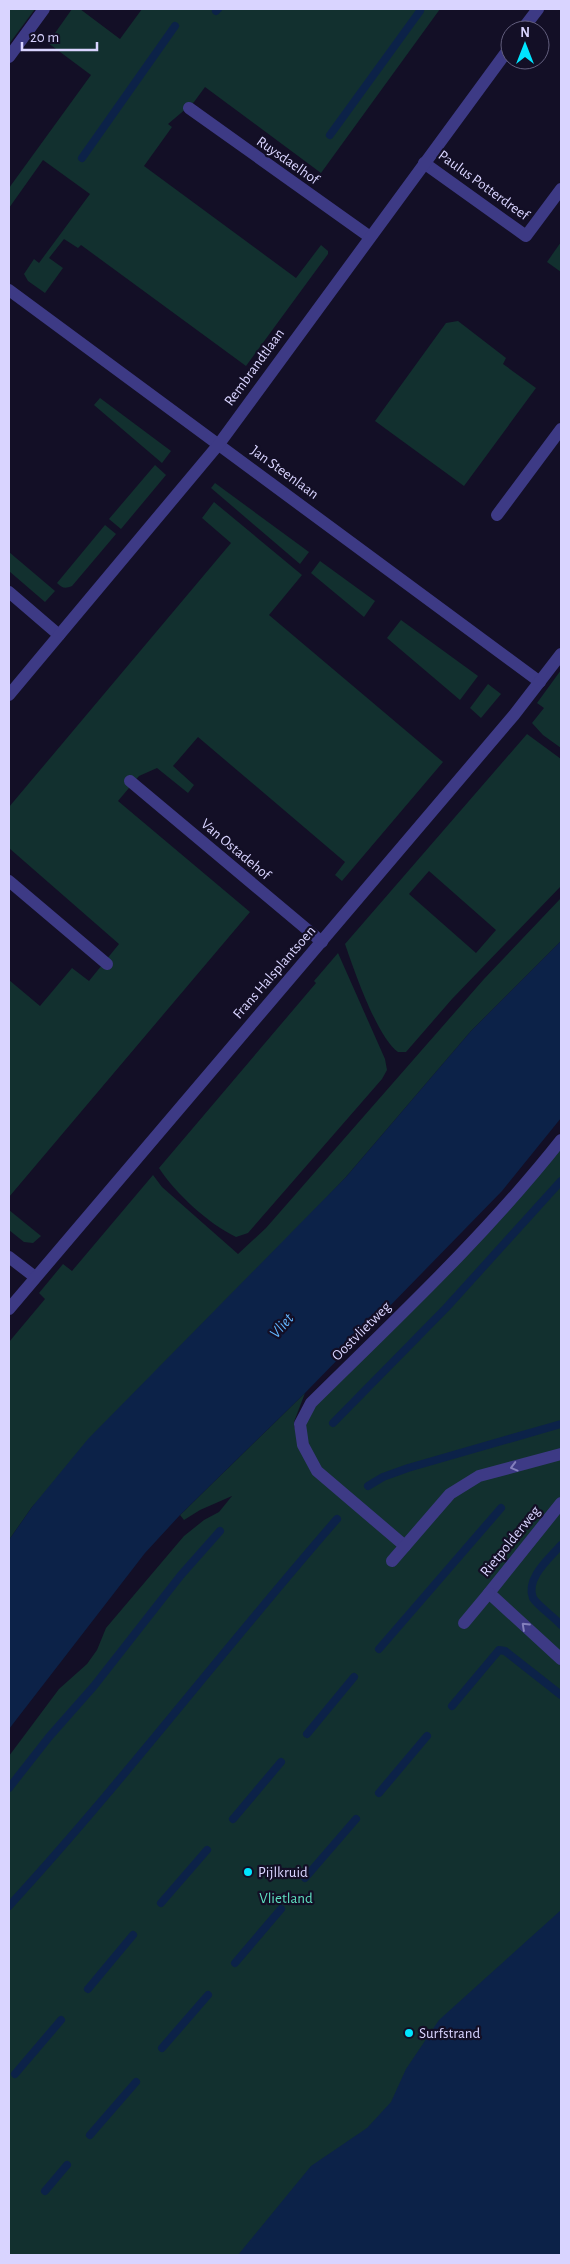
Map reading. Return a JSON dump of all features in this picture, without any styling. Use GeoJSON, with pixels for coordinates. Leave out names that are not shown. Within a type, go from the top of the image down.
{"type":"FeatureCollection","features":[{"type":"Feature","properties":{"kind":"street"},"geometry":{"type":"LineString","coordinates":[[9,57],[44,9]]}},
{"type":"Feature","properties":{"kind":"street"},"geometry":{"type":"LineString","coordinates":[[530,20],[538,9]]}},
{"type":"Feature","properties":{"kind":"street","name":"Rembrandtlaan"},"geometry":{"type":"LineString","coordinates":[[9,695],[219,444],[500,60]]}},
{"type":"Feature","properties":{"kind":"street","name":"Ruysdaelhof"},"geometry":{"type":"LineString","coordinates":[[189,108],[370,237]]}},
{"type":"Feature","properties":{"kind":"street","name":"Paulus Potterdreef"},"geometry":{"type":"LineString","coordinates":[[424,163],[526,236],[561,189]]}},
{"type":"Feature","properties":{"kind":"street","name":"Jan Steenlaan"},"geometry":{"type":"LineString","coordinates":[[9,290],[540,682]]}},
{"type":"Feature","properties":{"kind":"street"},"geometry":{"type":"LineString","coordinates":[[497,515],[561,429]]}},
{"type":"Feature","properties":{"kind":"street"},"geometry":{"type":"LineString","coordinates":[[9,592],[59,635]]}},
{"type":"Feature","properties":{"kind":"street","name":"Frans Halsplantsoen"},"geometry":{"type":"LineString","coordinates":[[9,1309],[322,942],[540,682],[561,654]]}},
{"type":"Feature","properties":{"kind":"street","name":"Van Ostadehof"},"geometry":{"type":"LineString","coordinates":[[130,781],[322,942]]}},
{"type":"Feature","properties":{"kind":"street"},"geometry":{"type":"LineString","coordinates":[[9,881],[107,964]]}},
{"type":"Feature","properties":{"kind":"street","name":"Oostvlietweg"},"geometry":{"type":"LineString","coordinates":[[405,1546],[317,1471],[303,1445],[300,1424],[311,1403],[466,1250],[530,1180],[561,1140]]}},
{"type":"Feature","properties":{"kind":"street"},"geometry":{"type":"LineString","coordinates":[[9,1256],[35,1277]]}},
{"type":"Feature","properties":{"kind":"street"},"geometry":{"type":"LineString","coordinates":[[392,1561],[450,1494],[479,1476],[561,1454]]}},
{"type":"Feature","properties":{"kind":"street","name":"Rietpolderweg"},"geometry":{"type":"LineString","coordinates":[[561,1503],[489,1593],[561,1659]]}},
{"type":"Feature","properties":{"kind":"street"},"geometry":{"type":"LineString","coordinates":[[464,1623],[489,1593]]}},
{"type":"Feature","properties":{"kind":"green space"},"geometry":{"type":"Polygon","coordinates":[[[9,9],[35,9],[9,44],[9,9]]]}},
{"type":"Feature","properties":{"kind":"green space"},"geometry":{"type":"Polygon","coordinates":[[[72,9],[80,9],[120,39],[142,9],[440,9],[321,173],[205,87],[194,102],[168,124],[172,127],[144,166],[296,278],[321,245],[328,251],[328,254],[246,366],[81,245],[78,248],[64,239],[49,258],[63,268],[45,293],[28,281],[24,274],[34,259],[39,263],[90,194],[43,160],[9,208],[9,188],[91,75],[48,43],[72,9]]]}},
{"type":"Feature","properties":{"kind":"green space"},"geometry":{"type":"Polygon","coordinates":[[[561,242],[561,272],[547,262],[561,242]]]}},
{"type":"Feature","properties":{"kind":"green space"},"geometry":{"type":"Polygon","coordinates":[[[458,321],[506,358],[503,364],[536,388],[464,486],[375,421],[446,323],[458,321]]]}},
{"type":"Feature","properties":{"kind":"green space"},"geometry":{"type":"Polygon","coordinates":[[[100,398],[171,451],[162,463],[94,405],[100,398]]]}},
{"type":"Feature","properties":{"kind":"green space"},"geometry":{"type":"Polygon","coordinates":[[[155,465],[166,475],[121,529],[109,519],[155,465]]]}},
{"type":"Feature","properties":{"kind":"green space"},"geometry":{"type":"Polygon","coordinates":[[[215,483],[309,552],[300,564],[211,488],[215,483]]]}},
{"type":"Feature","properties":{"kind":"green space"},"geometry":{"type":"Polygon","coordinates":[[[214,502],[302,575],[269,615],[443,762],[342,881],[335,875],[345,862],[198,737],[173,766],[194,785],[188,793],[157,768],[139,776],[118,801],[250,912],[9,1197],[9,980],[40,1006],[72,968],[89,981],[119,944],[9,848],[9,807],[231,543],[202,518],[214,502]]]}},
{"type":"Feature","properties":{"kind":"green space"},"geometry":{"type":"Polygon","coordinates":[[[105,525],[116,534],[72,586],[65,588],[60,586],[57,583],[105,525]]]}},
{"type":"Feature","properties":{"kind":"green space"},"geometry":{"type":"Polygon","coordinates":[[[9,552],[55,591],[45,602],[9,571],[9,552]]]}},
{"type":"Feature","properties":{"kind":"green space"},"geometry":{"type":"Polygon","coordinates":[[[320,561],[375,601],[364,617],[311,573],[320,561]]]}},
{"type":"Feature","properties":{"kind":"green space"},"geometry":{"type":"Polygon","coordinates":[[[401,620],[478,676],[460,700],[387,638],[401,620]]]}},
{"type":"Feature","properties":{"kind":"green space"},"geometry":{"type":"Polygon","coordinates":[[[561,670],[561,748],[543,735],[532,723],[544,708],[537,703],[561,670]]]}},
{"type":"Feature","properties":{"kind":"green space"},"geometry":{"type":"Polygon","coordinates":[[[488,684],[501,694],[481,718],[470,708],[488,684]]]}},
{"type":"Feature","properties":{"kind":"green space"},"geometry":{"type":"Polygon","coordinates":[[[527,734],[561,759],[561,886],[452,999],[406,1052],[398,1052],[390,1044],[374,1018],[345,944],[527,734]],[[429,871],[409,894],[476,953],[496,930],[429,871]]]}},
{"type":"Feature","properties":{"kind":"green space"},"geometry":{"type":"Polygon","coordinates":[[[561,898],[561,941],[471,1031],[346,1177],[32,1507],[9,1540],[9,1342],[45,1299],[39,1293],[63,1264],[72,1271],[153,1175],[162,1187],[238,1254],[266,1228],[484,979],[561,898]]]}},
{"type":"Feature","properties":{"kind":"green space"},"geometry":{"type":"Polygon","coordinates":[[[338,953],[385,1059],[387,1070],[382,1079],[248,1233],[236,1237],[204,1216],[174,1188],[159,1168],[316,983],[314,981],[338,953]]]}},
{"type":"Feature","properties":{"kind":"green space","name":"Vlietland"},"geometry":{"type":"Polygon","coordinates":[[[561,1147],[561,2255],[9,2255],[9,1756],[59,1689],[87,1664],[97,1650],[106,1628],[184,1536],[204,1520],[219,1512],[232,1496],[200,1510],[184,1520],[180,1515],[305,1393],[294,1422],[294,1428],[561,1147]]]}},
{"type":"Feature","properties":{"kind":"green space"},"geometry":{"type":"Polygon","coordinates":[[[9,1210],[41,1236],[33,1243],[24,1242],[9,1230],[9,1210]]]}},
{"type":"Feature","properties":{"kind":"water","name":"Vliet"},"geometry":{"type":"Polygon","coordinates":[[[561,941],[561,1118],[502,1191],[305,1393],[180,1515],[145,1553],[9,1729],[9,1540],[32,1507],[88,1439],[346,1177],[471,1031],[561,941]]]}},
{"type":"Feature","properties":{"kind":"water"},"geometry":{"type":"Polygon","coordinates":[[[561,1910],[561,2255],[238,2255],[311,2166],[367,2128],[391,2102],[406,2069],[439,2020],[561,1910]]]}},
{"type":"Feature","properties":{"kind":"waterway"},"geometry":{"type":"LineString","coordinates":[[330,135],[420,11]]}},
{"type":"Feature","properties":{"kind":"waterway"},"geometry":{"type":"LineString","coordinates":[[82,158],[175,26]]}},
{"type":"Feature","properties":{"kind":"waterway"},"geometry":{"type":"LineString","coordinates":[[333,1423],[446,1308],[561,1181]]}},
{"type":"Feature","properties":{"kind":"waterway"},"geometry":{"type":"LineString","coordinates":[[368,1486],[383,1477],[408,1468],[561,1424]]}},
{"type":"Feature","properties":{"kind":"waterway"},"geometry":{"type":"LineString","coordinates":[[379,1649],[501,1508]]}},
{"type":"Feature","properties":{"kind":"waterway"},"geometry":{"type":"LineString","coordinates":[[9,1906],[134,1763],[337,1519]]}},
{"type":"Feature","properties":{"kind":"waterway"},"geometry":{"type":"LineString","coordinates":[[9,1788],[49,1737],[94,1686],[181,1575],[220,1531]]}},
{"type":"Feature","properties":{"kind":"waterway"},"geometry":{"type":"LineString","coordinates":[[561,1545],[535,1576],[531,1591],[535,1601],[561,1625]]}},
{"type":"Feature","properties":{"kind":"waterway"},"geometry":{"type":"LineString","coordinates":[[452,1706],[499,1650],[505,1651],[561,1695]]}},
{"type":"Feature","properties":{"kind":"waterway"},"geometry":{"type":"LineString","coordinates":[[307,1734],[354,1677]]}},
{"type":"Feature","properties":{"kind":"waterway"},"geometry":{"type":"LineString","coordinates":[[379,1793],[427,1736]]}},
{"type":"Feature","properties":{"kind":"waterway"},"geometry":{"type":"LineString","coordinates":[[233,1819],[281,1762]]}},
{"type":"Feature","properties":{"kind":"waterway"},"geometry":{"type":"LineString","coordinates":[[305,1878],[356,1819]]}},
{"type":"Feature","properties":{"kind":"waterway"},"geometry":{"type":"LineString","coordinates":[[161,1903],[207,1850]]}},
{"type":"Feature","properties":{"kind":"waterway"},"geometry":{"type":"LineString","coordinates":[[235,1963],[281,1909]]}},
{"type":"Feature","properties":{"kind":"waterway"},"geometry":{"type":"LineString","coordinates":[[88,1989],[133,1935]]}},
{"type":"Feature","properties":{"kind":"waterway"},"geometry":{"type":"LineString","coordinates":[[162,2048],[208,1995]]}},
{"type":"Feature","properties":{"kind":"waterway"},"geometry":{"type":"LineString","coordinates":[[15,2074],[61,2020]]}},
{"type":"Feature","properties":{"kind":"waterway"},"geometry":{"type":"LineString","coordinates":[[90,2135],[136,2082]]}},
{"type":"Feature","properties":{"kind":"waterway"},"geometry":{"type":"LineString","coordinates":[[45,2191],[67,2165]]}},
{"type":"Feature","properties":{"kind":"place","name":"Pijlkruid"},"geometry":{"type":"Point","coordinates":[248,1872]}},
{"type":"Feature","properties":{"kind":"place","name":"Surfstrand"},"geometry":{"type":"Point","coordinates":[409,2033]}}]}
